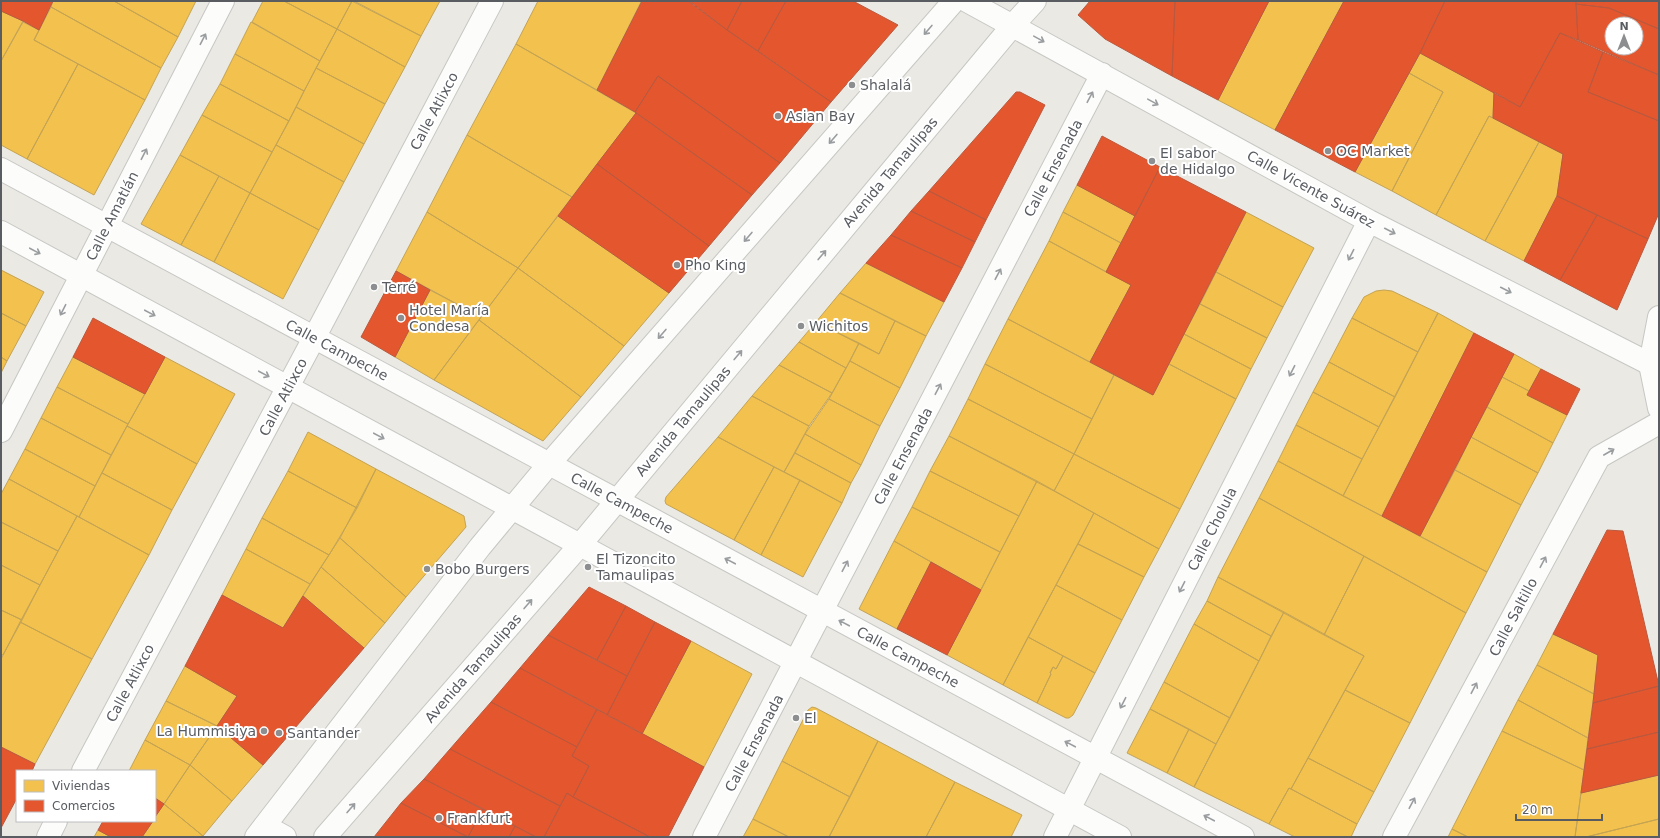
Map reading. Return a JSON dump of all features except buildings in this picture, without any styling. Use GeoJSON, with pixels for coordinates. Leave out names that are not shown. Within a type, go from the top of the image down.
{"type":"FeatureCollection","features":[{"type":"Feature","properties":{"kind":"street","name":"Calle Amatlán"},"geometry":{"type":"LineString","coordinates":[[1,431],[223,1]]}},
{"type":"Feature","properties":{"kind":"street","name":"Calle Atlixco"},"geometry":{"type":"LineString","coordinates":[[84,770],[492,1]]}},
{"type":"Feature","properties":{"kind":"street"},"geometry":{"type":"LineString","coordinates":[[286,837],[261,831],[480,547],[549,464],[954,1]]}},
{"type":"Feature","properties":{"kind":"street","name":"Calle Vicente Suárez"},"geometry":{"type":"LineString","coordinates":[[967,1],[1369,221],[1654,365]]}},
{"type":"Feature","properties":{"kind":"street","name":"Avenida Tamaulipas"},"geometry":{"type":"LineString","coordinates":[[325,837],[580,545],[1013,25],[1035,1]]}},
{"type":"Feature","properties":{"kind":"street","name":"Calle Ensenada"},"geometry":{"type":"LineString","coordinates":[[704,837],[1102,74]]}},
{"type":"Feature","properties":{"kind":"street","name":"Calle Campeche"},"geometry":{"type":"LineString","coordinates":[[1,170],[1243,837]]}},
{"type":"Feature","properties":{"kind":"street","name":"Calle Cholula"},"geometry":{"type":"LineString","coordinates":[[1055,837],[1369,221]]}},
{"type":"Feature","properties":{"kind":"street"},"geometry":{"type":"LineString","coordinates":[[1,232],[1120,837]]}},
{"type":"Feature","properties":{"kind":"street"},"geometry":{"type":"LineString","coordinates":[[1659,317],[1654,365],[1659,408]]}},
{"type":"Feature","properties":{"kind":"street","name":"Calle Saltillo"},"geometry":{"type":"LineString","coordinates":[[1394,837],[1599,457],[1659,423]]}},
{"type":"Feature","properties":{"kind":"street"},"geometry":{"type":"LineString","coordinates":[[48,837],[56,822]]}},
{"type":"Feature","properties":{"kind":"place","name":"Shalalá"},"geometry":{"type":"Point","coordinates":[852,85]}},
{"type":"Feature","properties":{"kind":"place","name":"Asian Bay"},"geometry":{"type":"Point","coordinates":[778,116]}},
{"type":"Feature","properties":{"kind":"place","name":"OC Market"},"geometry":{"type":"Point","coordinates":[1328,151]}},
{"type":"Feature","properties":{"kind":"place","name":"El sabor de Hidalgo"},"geometry":{"type":"Point","coordinates":[1152,161]}},
{"type":"Feature","properties":{"kind":"place","name":"Pho King"},"geometry":{"type":"Point","coordinates":[677,265]}},
{"type":"Feature","properties":{"kind":"place","name":"Terré"},"geometry":{"type":"Point","coordinates":[374,287]}},
{"type":"Feature","properties":{"kind":"place","name":"Hotel María Condesa"},"geometry":{"type":"Point","coordinates":[401,318]}},
{"type":"Feature","properties":{"kind":"place","name":"Wichitos"},"geometry":{"type":"Point","coordinates":[801,326]}},
{"type":"Feature","properties":{"kind":"place","name":"El Tizoncito Tamaulipas"},"geometry":{"type":"Point","coordinates":[588,567]}},
{"type":"Feature","properties":{"kind":"place","name":"Bobo Burgers"},"geometry":{"type":"Point","coordinates":[427,569]}},
{"type":"Feature","properties":{"kind":"place","name":"El"},"geometry":{"type":"Point","coordinates":[796,718]}},
{"type":"Feature","properties":{"kind":"place","name":"La Hummisiya"},"geometry":{"type":"Point","coordinates":[264,731]}},
{"type":"Feature","properties":{"kind":"place","name":"Santander"},"geometry":{"type":"Point","coordinates":[279,733]}},
{"type":"Feature","properties":{"kind":"place","name":"Frankfurt"},"geometry":{"type":"Point","coordinates":[439,818]}}]}
